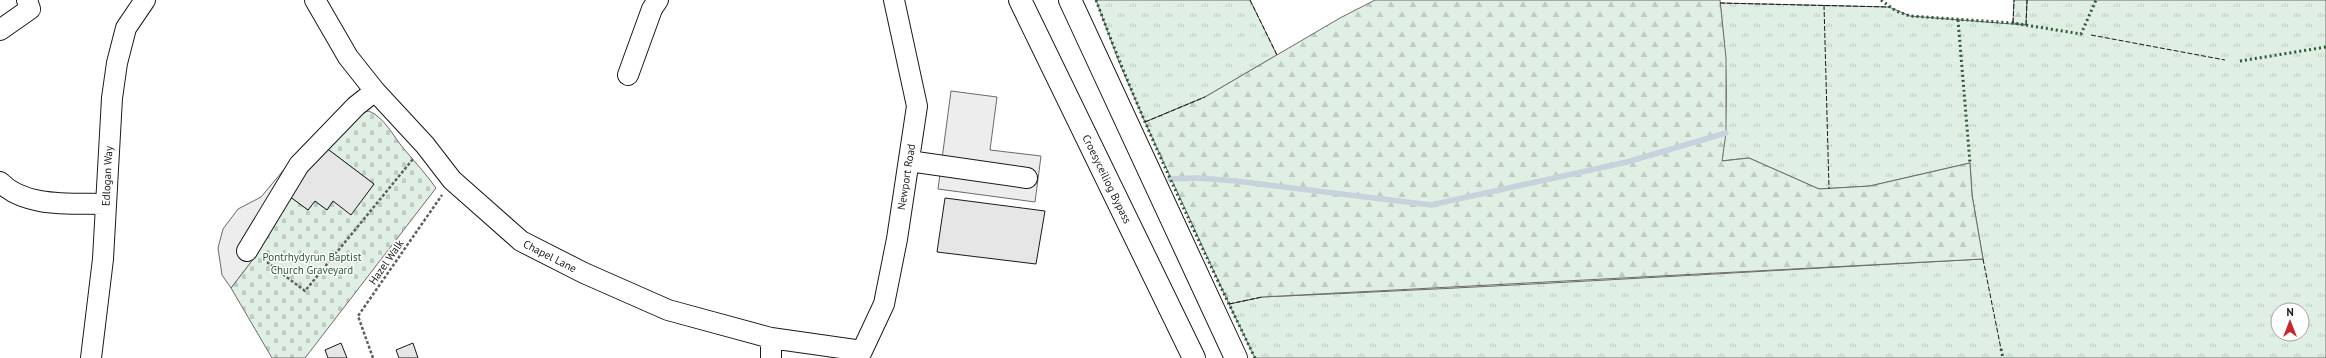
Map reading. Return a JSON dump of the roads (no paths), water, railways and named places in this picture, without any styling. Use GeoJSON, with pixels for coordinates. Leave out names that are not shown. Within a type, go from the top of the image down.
{"type":"FeatureCollection","features":[{"type":"Feature","properties":{"kind":"highway","name":"Croesyceiliog Bypass"},"geometry":{"type":"LineString","coordinates":[[1020,0],[1194,358]]}},
{"type":"Feature","properties":{"kind":"highway"},"geometry":{"type":"LineString","coordinates":[[1070,0],[1236,358]]}},
{"type":"Feature","properties":{"kind":"street"},"geometry":{"type":"LineString","coordinates":[[0,30],[30,9],[26,0]]}},
{"type":"Feature","properties":{"kind":"street","name":"Edlogan Way"},"geometry":{"type":"LineString","coordinates":[[91,358],[104,259],[105,204],[112,98],[117,63],[126,28],[145,0]]}},
{"type":"Feature","properties":{"kind":"street","name":"Chapel Lane"},"geometry":{"type":"LineString","coordinates":[[315,0],[348,57],[375,91],[425,145],[452,180],[521,241],[584,273],[668,310],[771,338],[863,355]]}},
{"type":"Feature","properties":{"kind":"street"},"geometry":{"type":"LineString","coordinates":[[628,75],[652,9],[658,0]]}},
{"type":"Feature","properties":{"kind":"street","name":"Newport Road"},"geometry":{"type":"LineString","coordinates":[[863,355],[884,304],[917,106],[894,0]]}},
{"type":"Feature","properties":{"kind":"street"},"geometry":{"type":"LineString","coordinates":[[247,251],[299,165],[356,106],[375,91]]}},
{"type":"Feature","properties":{"kind":"street"},"geometry":{"type":"LineString","coordinates":[[909,161],[1027,178]]}},
{"type":"Feature","properties":{"kind":"street"},"geometry":{"type":"LineString","coordinates":[[0,182],[10,192],[46,202],[105,204]]}},
{"type":"Feature","properties":{"kind":"street"},"geometry":{"type":"LineString","coordinates":[[771,338],[771,358]]}},
{"type":"Feature","properties":{"kind":"waterway"},"geometry":{"type":"LineString","coordinates":[[1170,179],[1198,178],[1236,181],[1431,205],[1627,162],[1726,133]]}},
{"type":"Feature","properties":{"kind":"park label","name":"Pontrhydyrun Baptist Church Graveyard"},"geometry":{"type":"Point","coordinates":[312,263]}}]}
